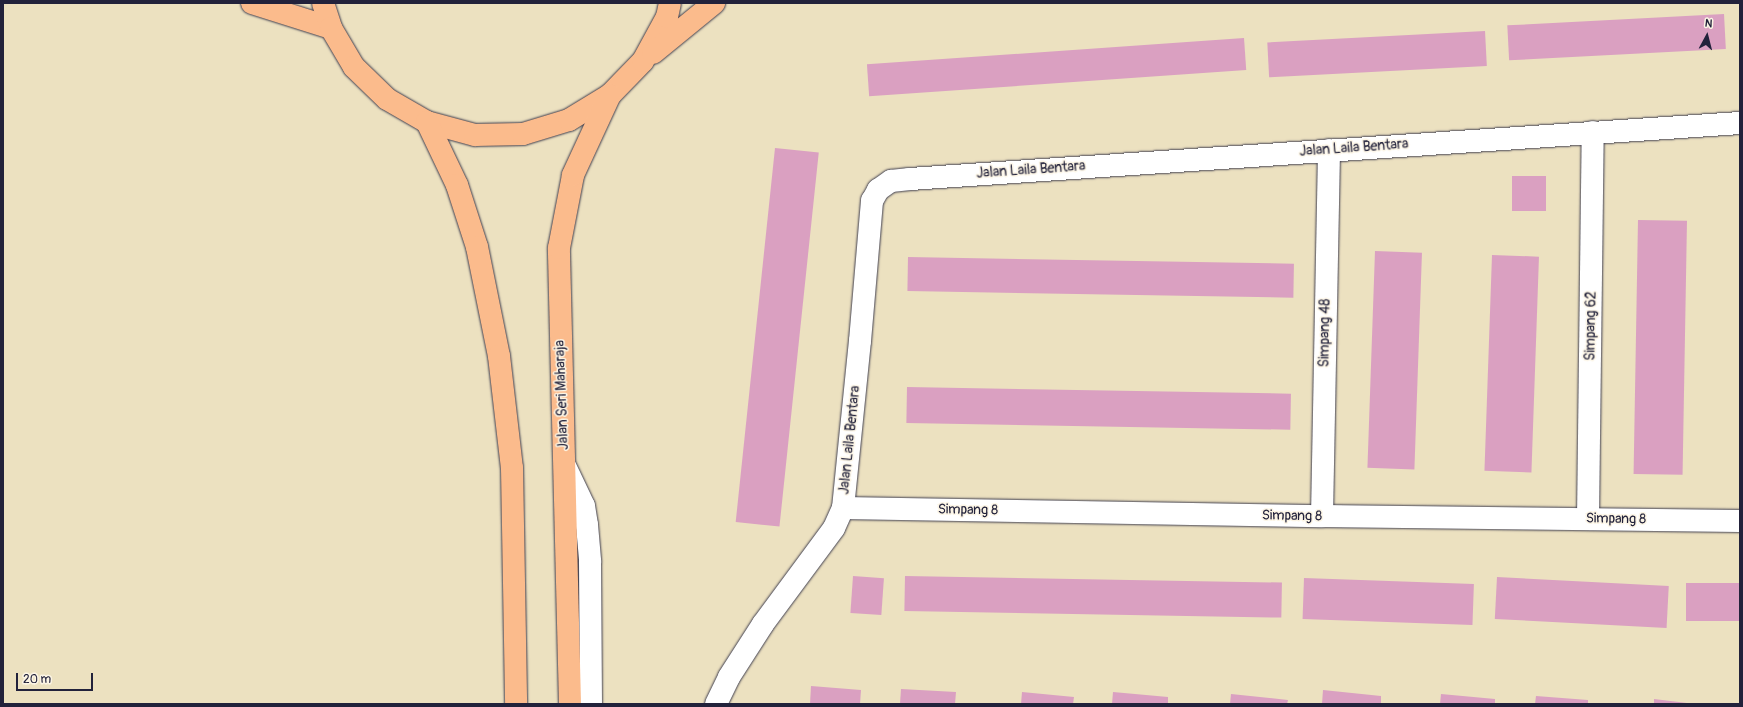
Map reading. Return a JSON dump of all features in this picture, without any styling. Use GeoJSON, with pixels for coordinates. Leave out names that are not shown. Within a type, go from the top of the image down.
{"type":"FeatureCollection","features":[{"type":"Feature","properties":{"kind":"main road"},"geometry":{"type":"LineString","coordinates":[[252,3],[272,8],[331,28]]}},
{"type":"Feature","properties":{"kind":"main road"},"geometry":{"type":"LineString","coordinates":[[323,3],[331,28],[354,68],[388,99],[427,122],[474,135],[523,134],[569,120],[610,96],[644,61],[714,3]]}},
{"type":"Feature","properties":{"kind":"main road"},"geometry":{"type":"LineString","coordinates":[[644,61],[667,16],[670,3]]}},
{"type":"Feature","properties":{"kind":"main road","name":"Jalan Seri Maharaja"},"geometry":{"type":"LineString","coordinates":[[570,704],[565,466],[560,350],[559,248],[573,175],[610,96]]}},
{"type":"Feature","properties":{"kind":"main road"},"geometry":{"type":"LineString","coordinates":[[427,122],[457,185],[477,247],[499,356],[512,468],[516,704]]}},
{"type":"Feature","properties":{"kind":"street","name":"Jalan Laila Bentara"},"geometry":{"type":"LineString","coordinates":[[716,704],[729,677],[764,624],[834,528],[843,508],[860,341],[869,218],[872,201],[878,190],[891,181],[1740,123]]}},
{"type":"Feature","properties":{"kind":"street","name":"Simpang 62"},"geometry":{"type":"LineString","coordinates":[[1588,519],[1593,132]]}},
{"type":"Feature","properties":{"kind":"street","name":"Simpang 48"},"geometry":{"type":"LineString","coordinates":[[1322,516],[1330,150]]}},
{"type":"Feature","properties":{"kind":"street"},"geometry":{"type":"LineString","coordinates":[[565,466],[584,506],[587,525],[590,562],[591,704]]}},
{"type":"Feature","properties":{"kind":"street","name":"Simpang 8"},"geometry":{"type":"LineString","coordinates":[[843,508],[1740,521]]}},
{"type":"Feature","properties":{"kind":"building"},"geometry":{"type":"Polygon","coordinates":[[[1724,14],[1726,49],[1509,60],[1507,25],[1724,14]]]}},
{"type":"Feature","properties":{"kind":"building"},"geometry":{"type":"Polygon","coordinates":[[[1485,31],[1487,66],[1269,77],[1267,42],[1485,31]]]}},
{"type":"Feature","properties":{"kind":"building"},"geometry":{"type":"Polygon","coordinates":[[[1244,38],[1246,70],[869,96],[867,64],[1244,38]]]}},
{"type":"Feature","properties":{"kind":"building"},"geometry":{"type":"Polygon","coordinates":[[[775,148],[819,153],[779,527],[736,522],[775,148]]]}},
{"type":"Feature","properties":{"kind":"building"},"geometry":{"type":"Polygon","coordinates":[[[1512,176],[1546,176],[1546,211],[1512,211],[1512,176]]]}},
{"type":"Feature","properties":{"kind":"building"},"geometry":{"type":"Polygon","coordinates":[[[1638,220],[1687,221],[1683,475],[1634,474],[1638,220]]]}},
{"type":"Feature","properties":{"kind":"building"},"geometry":{"type":"Polygon","coordinates":[[[1375,251],[1422,253],[1414,470],[1367,468],[1375,251]]]}},
{"type":"Feature","properties":{"kind":"building"},"geometry":{"type":"Polygon","coordinates":[[[1492,255],[1539,257],[1531,473],[1484,471],[1492,255]]]}},
{"type":"Feature","properties":{"kind":"building"},"geometry":{"type":"Polygon","coordinates":[[[908,257],[1294,264],[1293,298],[907,291],[908,257]]]}},
{"type":"Feature","properties":{"kind":"building"},"geometry":{"type":"Polygon","coordinates":[[[907,387],[1291,394],[1290,430],[906,423],[907,387]]]}},
{"type":"Feature","properties":{"kind":"building"},"geometry":{"type":"Polygon","coordinates":[[[853,576],[884,578],[881,615],[850,613],[853,576]]]}},
{"type":"Feature","properties":{"kind":"building"},"geometry":{"type":"Polygon","coordinates":[[[905,576],[1282,583],[1281,618],[904,611],[905,576]]]}},
{"type":"Feature","properties":{"kind":"building"},"geometry":{"type":"Polygon","coordinates":[[[1497,577],[1669,586],[1667,628],[1495,619],[1497,577]]]}},
{"type":"Feature","properties":{"kind":"building"},"geometry":{"type":"Polygon","coordinates":[[[1304,578],[1474,584],[1472,625],[1303,619],[1304,578]]]}},
{"type":"Feature","properties":{"kind":"building"},"geometry":{"type":"Polygon","coordinates":[[[1686,583],[1740,583],[1740,621],[1686,621],[1686,583]]]}},
{"type":"Feature","properties":{"kind":"building"},"geometry":{"type":"Polygon","coordinates":[[[811,686],[861,690],[860,704],[810,704],[811,686]]]}},
{"type":"Feature","properties":{"kind":"building"},"geometry":{"type":"Polygon","coordinates":[[[901,689],[956,692],[955,704],[900,704],[901,689]]]}},
{"type":"Feature","properties":{"kind":"building"},"geometry":{"type":"Polygon","coordinates":[[[1323,690],[1381,696],[1381,704],[1322,704],[1323,690]]]}},
{"type":"Feature","properties":{"kind":"building"},"geometry":{"type":"Polygon","coordinates":[[[1022,692],[1074,697],[1073,704],[1021,704],[1022,692]]]}},
{"type":"Feature","properties":{"kind":"building"},"geometry":{"type":"Polygon","coordinates":[[[1113,692],[1168,697],[1168,704],[1112,704],[1113,692]]]}},
{"type":"Feature","properties":{"kind":"building"},"geometry":{"type":"Polygon","coordinates":[[[1231,694],[1288,700],[1287,704],[1230,704],[1231,694]]]}},
{"type":"Feature","properties":{"kind":"building"},"geometry":{"type":"Polygon","coordinates":[[[1441,694],[1495,699],[1495,704],[1440,704],[1441,694]]]}},
{"type":"Feature","properties":{"kind":"building"},"geometry":{"type":"Polygon","coordinates":[[[1536,696],[1588,700],[1588,704],[1535,704],[1536,696]]]}},
{"type":"Feature","properties":{"kind":"building"},"geometry":{"type":"Polygon","coordinates":[[[1654,699],[1687,703],[1687,704],[1654,704],[1654,699]]]}}]}
